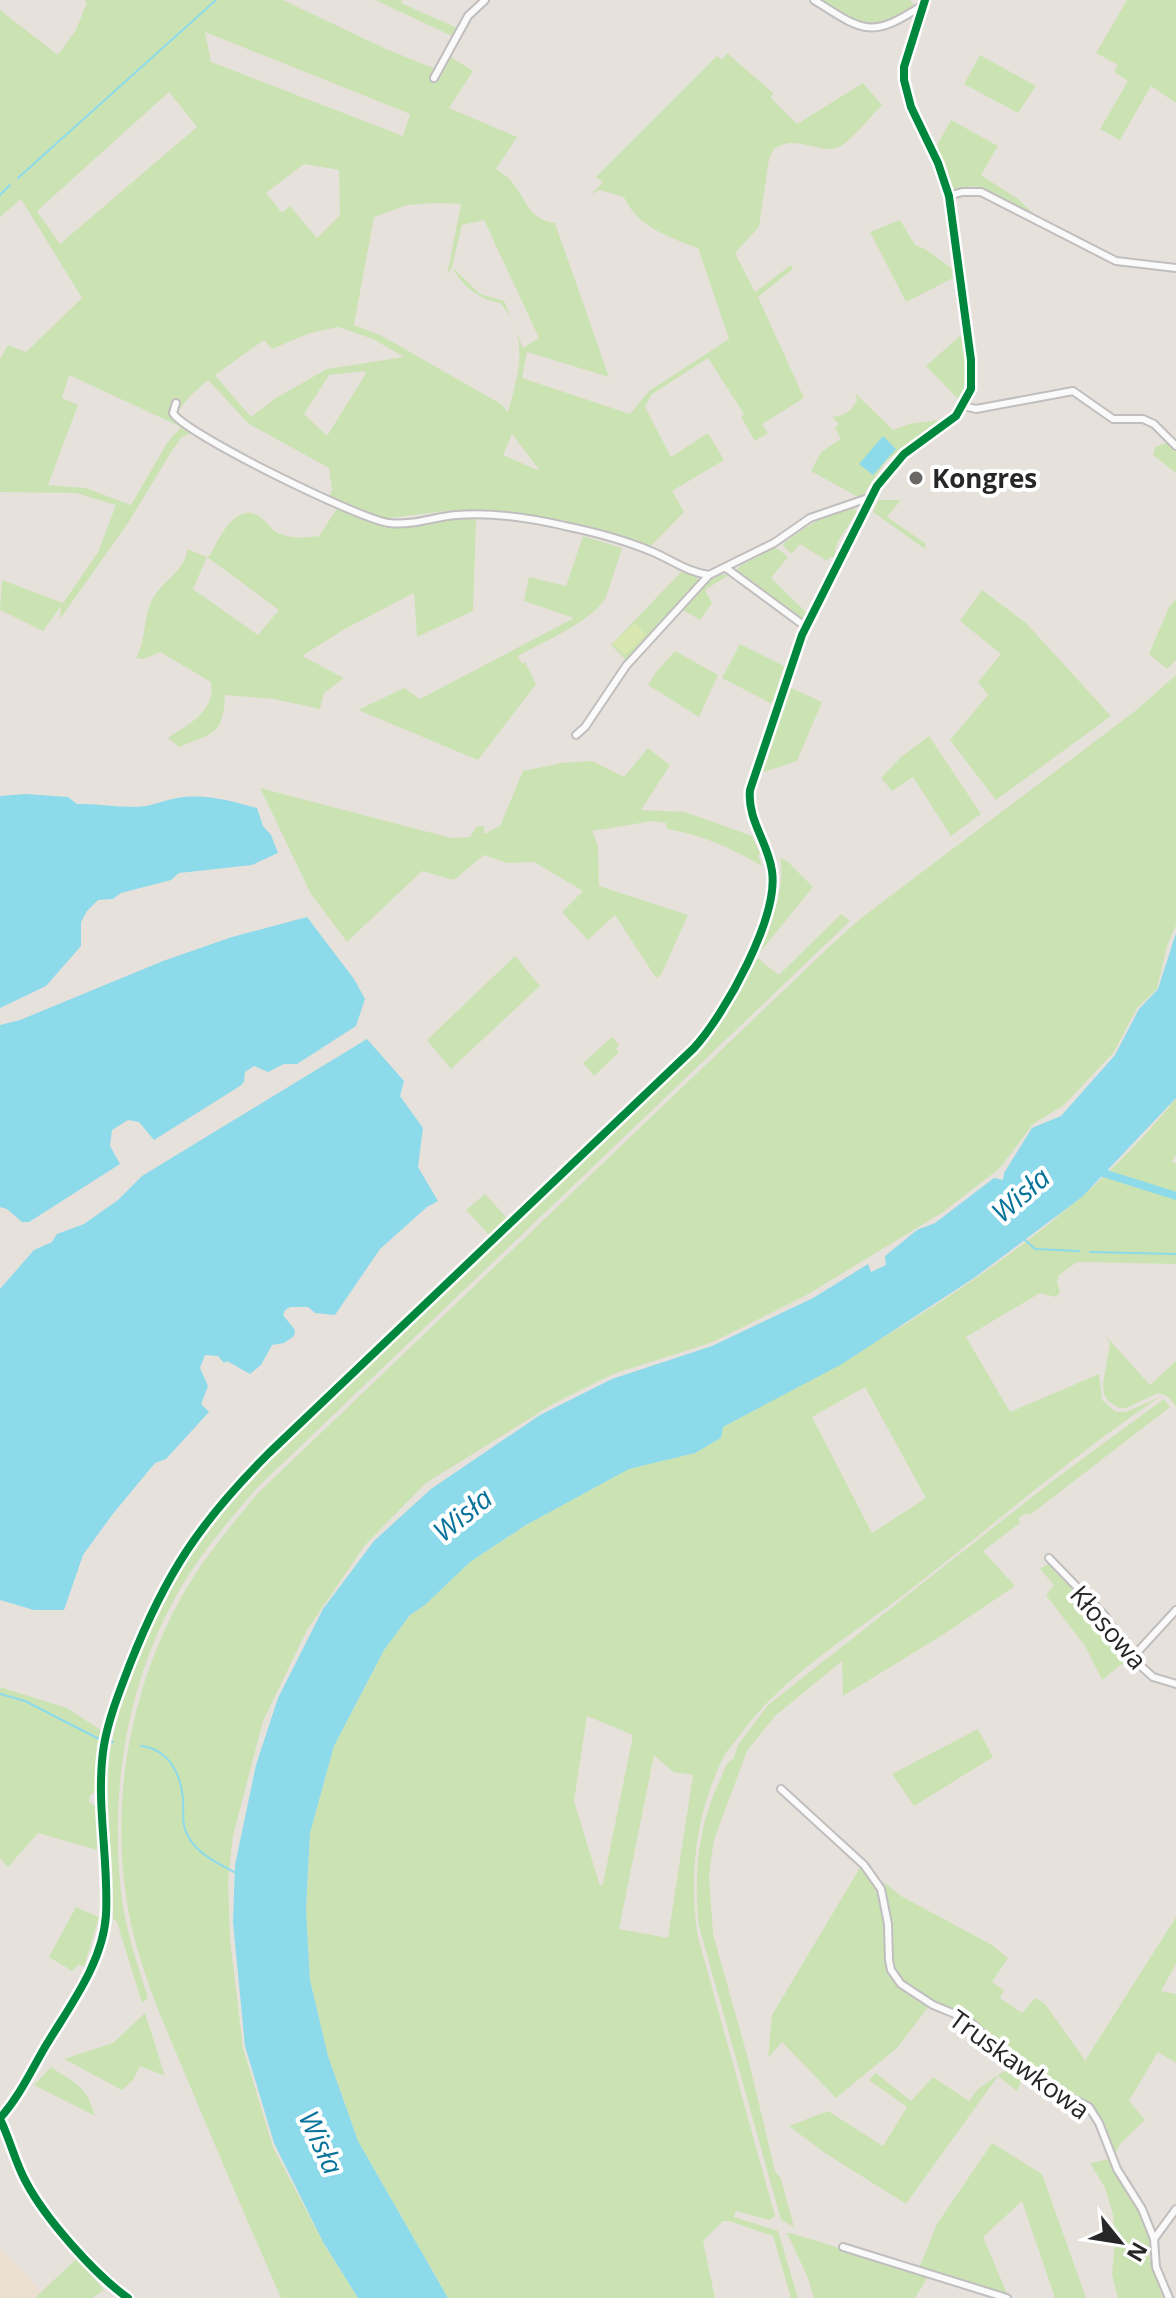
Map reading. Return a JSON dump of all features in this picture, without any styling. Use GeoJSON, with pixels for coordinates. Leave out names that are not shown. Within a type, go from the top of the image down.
{"type":"FeatureCollection","features":[{"type":"Feature","properties":{"kind":"street"},"geometry":{"type":"LineString","coordinates":[[434,78],[468,16],[485,0]]}},
{"type":"Feature","properties":{"kind":"street"},"geometry":{"type":"LineString","coordinates":[[814,0],[853,24],[871,29],[894,23],[924,2]]}},
{"type":"Feature","properties":{"kind":"street"},"geometry":{"type":"LineString","coordinates":[[128,2298],[89,2263],[34,2197],[0,2119],[96,1956],[105,1919],[101,1798],[104,1746],[113,1708],[158,1596],[210,1517],[254,1468],[686,1056],[713,1025],[736,988],[765,919],[773,885],[769,857],[750,809],[752,780],[806,627],[871,497],[895,462],[949,424],[970,393],[972,374],[949,196],[938,163],[911,107],[904,80],[904,67],[924,2]]}},
{"type":"Feature","properties":{"kind":"street"},"geometry":{"type":"LineString","coordinates":[[949,196],[981,192],[1116,261],[1176,268]]}},
{"type":"Feature","properties":{"kind":"street"},"geometry":{"type":"LineString","coordinates":[[964,406],[976,409],[1071,391],[1113,419],[1148,421],[1176,446]]}},
{"type":"Feature","properties":{"kind":"street"},"geometry":{"type":"LineString","coordinates":[[176,403],[173,413],[192,430],[268,471],[370,519],[402,523],[464,514],[545,522],[644,548],[687,570],[709,575]]}},
{"type":"Feature","properties":{"kind":"street"},"geometry":{"type":"LineString","coordinates":[[576,735],[585,727],[626,666],[709,575],[774,543],[810,518],[871,497]]}},
{"type":"Feature","properties":{"kind":"street"},"geometry":{"type":"LineString","coordinates":[[726,568],[806,627]]}},
{"type":"Feature","properties":{"kind":"street","name":"Kłosowa"},"geometry":{"type":"LineString","coordinates":[[1049,1558],[1105,1616],[1132,1658],[1153,1677],[1176,1684]]}},
{"type":"Feature","properties":{"kind":"street"},"geometry":{"type":"LineString","coordinates":[[1132,1658],[1176,1610]]}},
{"type":"Feature","properties":{"kind":"street","name":"Truskawkowa"},"geometry":{"type":"LineString","coordinates":[[781,1789],[864,1865],[881,1889],[888,1924],[889,1960],[894,1977],[933,2005],[967,2019],[1031,2078],[1089,2107],[1099,2123],[1117,2169],[1142,2209],[1154,2239],[1156,2267],[1169,2298]]}},
{"type":"Feature","properties":{"kind":"street"},"geometry":{"type":"LineString","coordinates":[[1154,2239],[1176,2209]]}},
{"type":"Feature","properties":{"kind":"street"},"geometry":{"type":"LineString","coordinates":[[843,2247],[1007,2298]]}},
{"type":"Feature","properties":{"kind":"shaded area"},"geometry":{"type":"Polygon","coordinates":[[[0,2247],[41,2292],[35,2298],[0,2298],[0,2247]]]}},
{"type":"Feature","properties":{"kind":"green space"},"geometry":{"type":"Polygon","coordinates":[[[84,0],[283,0],[386,49],[441,71],[449,56],[473,71],[449,108],[517,137],[496,169],[512,182],[539,218],[555,223],[609,377],[527,352],[522,378],[630,414],[649,391],[729,339],[698,248],[645,223],[624,197],[600,190],[591,194],[603,182],[596,177],[717,56],[722,60],[727,53],[773,93],[771,98],[797,124],[863,83],[882,105],[846,143],[833,149],[792,143],[774,149],[769,159],[759,227],[735,253],[755,292],[791,265],[793,269],[758,297],[804,398],[762,424],[768,433],[755,441],[741,417],[744,414],[708,358],[651,395],[645,407],[671,457],[708,433],[724,460],[672,491],[684,512],[650,547],[576,525],[492,511],[454,510],[381,519],[365,514],[330,496],[329,468],[249,424],[208,380],[177,413],[193,427],[191,433],[182,437],[173,449],[130,520],[60,619],[61,606],[43,631],[0,610],[2,580],[63,603],[98,552],[116,505],[76,493],[0,492],[0,359],[8,345],[26,352],[82,298],[21,199],[0,217],[0,10],[58,55],[76,30],[87,2],[84,0]],[[205,32],[211,62],[403,136],[410,114],[205,32]],[[169,92],[37,211],[60,244],[197,127],[169,92]],[[304,164],[266,193],[282,213],[290,206],[317,238],[340,215],[339,170],[304,164]],[[461,204],[407,205],[374,217],[354,325],[382,336],[501,404],[508,412],[518,369],[516,330],[523,348],[539,338],[484,220],[462,225],[452,267],[447,275],[461,204]],[[338,327],[310,333],[272,349],[264,340],[215,375],[251,417],[276,398],[327,369],[404,357],[373,339],[338,327]],[[365,371],[329,375],[304,414],[327,436],[365,371]],[[69,375],[62,398],[78,405],[48,485],[86,488],[131,505],[167,443],[181,427],[69,375]],[[512,434],[503,455],[540,471],[512,434]]]}},
{"type":"Feature","properties":{"kind":"green space"},"geometry":{"type":"Polygon","coordinates":[[[375,0],[402,0],[401,3],[457,28],[452,36],[375,0]]]}},
{"type":"Feature","properties":{"kind":"green space"},"geometry":{"type":"Polygon","coordinates":[[[821,0],[910,0],[914,5],[887,20],[867,23],[847,16],[821,0]]]}},
{"type":"Feature","properties":{"kind":"green space"},"geometry":{"type":"Polygon","coordinates":[[[1127,0],[1176,0],[1176,103],[1151,86],[1120,140],[1100,129],[1128,81],[1114,72],[1118,65],[1096,53],[1127,0]]]}},
{"type":"Feature","properties":{"kind":"green space"},"geometry":{"type":"Polygon","coordinates":[[[980,55],[1036,86],[1018,113],[964,84],[980,55]]]}},
{"type":"Feature","properties":{"kind":"green space"},"geometry":{"type":"Polygon","coordinates":[[[951,120],[998,146],[981,175],[1018,199],[1037,217],[976,186],[953,189],[936,147],[951,120]]]}},
{"type":"Feature","properties":{"kind":"green space"},"geometry":{"type":"Polygon","coordinates":[[[900,220],[915,245],[951,268],[953,278],[906,302],[870,232],[900,220]]]}},
{"type":"Feature","properties":{"kind":"green space"},"geometry":{"type":"Polygon","coordinates":[[[452,267],[480,294],[504,301],[515,328],[500,303],[478,295],[452,267]]]}},
{"type":"Feature","properties":{"kind":"green space"},"geometry":{"type":"Polygon","coordinates":[[[961,335],[965,376],[959,400],[926,366],[961,335]]]}},
{"type":"Feature","properties":{"kind":"green space"},"geometry":{"type":"Polygon","coordinates":[[[855,393],[893,430],[909,424],[939,420],[886,461],[864,494],[858,497],[811,471],[821,452],[841,439],[835,428],[839,424],[832,417],[850,410],[857,400],[855,393]]]}},
{"type":"Feature","properties":{"kind":"green space"},"geometry":{"type":"Polygon","coordinates":[[[1166,443],[1176,450],[1176,473],[1153,455],[1155,447],[1166,443]]]}},
{"type":"Feature","properties":{"kind":"green space"},"geometry":{"type":"Polygon","coordinates":[[[878,500],[901,500],[887,517],[925,543],[925,549],[873,512],[878,500]]]}},
{"type":"Feature","properties":{"kind":"green space"},"geometry":{"type":"Polygon","coordinates":[[[338,507],[391,525],[471,517],[476,520],[473,611],[417,637],[414,593],[343,630],[302,656],[344,678],[324,693],[320,709],[274,699],[225,695],[219,726],[208,735],[179,747],[168,738],[205,709],[211,682],[160,652],[144,659],[136,658],[148,609],[155,595],[178,570],[187,549],[207,557],[228,525],[242,514],[257,515],[276,532],[286,536],[319,536],[338,507]],[[207,557],[193,589],[258,635],[279,610],[207,557]]]}},
{"type":"Feature","properties":{"kind":"green space"},"geometry":{"type":"Polygon","coordinates":[[[853,507],[857,512],[837,543],[834,557],[827,561],[800,544],[792,554],[783,546],[817,521],[853,507]]]}},
{"type":"Feature","properties":{"kind":"green space"},"geometry":{"type":"Polygon","coordinates":[[[583,536],[622,548],[606,597],[591,614],[518,656],[522,664],[525,662],[536,684],[478,760],[358,710],[404,688],[420,699],[574,618],[524,601],[529,577],[566,586],[583,536]]]}},
{"type":"Feature","properties":{"kind":"green space"},"geometry":{"type":"Polygon","coordinates":[[[773,548],[788,557],[771,578],[806,612],[802,620],[738,573],[740,566],[773,548]]]}},
{"type":"Feature","properties":{"kind":"green space"},"geometry":{"type":"Polygon","coordinates":[[[681,572],[697,577],[699,583],[608,685],[625,659],[611,645],[681,572]]]}},
{"type":"Feature","properties":{"kind":"green space"},"geometry":{"type":"Polygon","coordinates":[[[719,575],[729,575],[705,590],[712,603],[700,620],[683,610],[708,581],[719,575]]]}},
{"type":"Feature","properties":{"kind":"green space"},"geometry":{"type":"Polygon","coordinates":[[[982,590],[1026,623],[1111,716],[996,800],[950,740],[988,695],[978,682],[1001,654],[960,621],[982,590]]]}},
{"type":"Feature","properties":{"kind":"green space"},"geometry":{"type":"Polygon","coordinates":[[[1176,599],[1176,660],[1167,669],[1149,654],[1169,607],[1176,599]]]}},
{"type":"Feature","properties":{"kind":"green space"},"geometry":{"type":"Polygon","coordinates":[[[635,623],[646,635],[625,655],[613,643],[635,623]]]}},
{"type":"Feature","properties":{"kind":"green space"},"geometry":{"type":"Polygon","coordinates":[[[740,644],[784,666],[772,704],[722,678],[740,644]]]}},
{"type":"Feature","properties":{"kind":"green space"},"geometry":{"type":"Polygon","coordinates":[[[675,651],[718,675],[699,717],[648,685],[675,651]]]}},
{"type":"Feature","properties":{"kind":"green space"},"geometry":{"type":"Polygon","coordinates":[[[1176,675],[1176,925],[1167,946],[1157,989],[1137,1008],[1114,1052],[1064,1105],[1033,1124],[1000,1168],[943,1212],[805,1296],[713,1342],[613,1374],[553,1404],[426,1483],[365,1545],[307,1630],[263,1721],[233,1836],[228,1880],[230,1939],[243,2048],[273,2147],[323,2242],[358,2298],[281,2298],[154,1999],[128,1909],[121,1823],[124,1779],[141,1694],[173,1613],[201,1565],[257,1494],[830,946],[860,919],[1135,711],[1176,675]]]}},
{"type":"Feature","properties":{"kind":"green space"},"geometry":{"type":"Polygon","coordinates":[[[789,687],[822,702],[797,761],[761,773],[789,687]]]}},
{"type":"Feature","properties":{"kind":"green space"},"geometry":{"type":"Polygon","coordinates":[[[929,736],[981,814],[951,836],[913,777],[892,791],[881,778],[901,757],[929,736]]]}},
{"type":"Feature","properties":{"kind":"green space"},"geometry":{"type":"Polygon","coordinates":[[[648,748],[670,765],[641,810],[685,812],[752,836],[762,866],[716,843],[667,829],[666,823],[653,821],[592,831],[598,846],[599,886],[688,915],[661,975],[656,978],[615,915],[588,940],[562,912],[583,891],[534,862],[507,863],[484,855],[454,880],[422,871],[347,942],[311,894],[260,788],[451,838],[470,837],[477,826],[484,826],[484,834],[500,826],[523,771],[592,761],[624,777],[648,748]]]}},
{"type":"Feature","properties":{"kind":"green space"},"geometry":{"type":"Polygon","coordinates":[[[780,858],[813,887],[758,955],[777,901],[780,858]]]}},
{"type":"Feature","properties":{"kind":"green space"},"geometry":{"type":"Polygon","coordinates":[[[841,914],[850,921],[258,1487],[190,1573],[152,1646],[128,1726],[122,1767],[118,1809],[121,1891],[128,1932],[148,1998],[142,2003],[117,1922],[113,1919],[108,1773],[117,1719],[126,1689],[149,1628],[176,1573],[209,1526],[274,1455],[706,1044],[757,957],[779,975],[841,914]]]}},
{"type":"Feature","properties":{"kind":"green space"},"geometry":{"type":"Polygon","coordinates":[[[515,956],[540,986],[451,1069],[427,1040],[515,956]]]}},
{"type":"Feature","properties":{"kind":"green space"},"geometry":{"type":"Polygon","coordinates":[[[612,1037],[619,1045],[616,1049],[619,1052],[594,1076],[583,1063],[612,1037]]]}},
{"type":"Feature","properties":{"kind":"green space"},"geometry":{"type":"Polygon","coordinates":[[[1176,1098],[1176,1155],[1172,1161],[1176,1164],[1176,1264],[1077,1262],[1059,1275],[1057,1282],[1060,1292],[1056,1297],[1040,1293],[966,1337],[1010,1412],[1099,1374],[1102,1400],[1116,1412],[1126,1412],[1160,1397],[1066,1465],[775,1695],[726,1752],[707,1798],[695,1867],[698,1937],[775,2216],[769,2220],[736,2211],[734,2217],[778,2231],[798,2298],[791,2298],[773,2236],[723,2221],[703,2241],[715,2298],[448,2298],[358,2141],[328,2056],[310,1980],[306,1910],[310,1833],[334,1746],[384,1650],[410,1615],[425,1605],[470,1562],[526,1525],[630,1468],[695,1453],[721,1438],[723,1427],[906,1324],[1025,1242],[1081,1197],[1131,1149],[1176,1098]],[[865,1387],[812,1417],[872,1533],[926,1498],[865,1387]],[[587,1716],[574,1801],[600,1886],[603,1884],[633,1735],[587,1716]],[[654,1755],[619,1929],[668,1938],[693,1775],[673,1772],[654,1755]]]}},
{"type":"Feature","properties":{"kind":"green space"},"geometry":{"type":"Polygon","coordinates":[[[485,1194],[508,1219],[489,1235],[466,1210],[485,1194]]]}},
{"type":"Feature","properties":{"kind":"green space"},"geometry":{"type":"Polygon","coordinates":[[[1105,1335],[1150,1385],[1176,1361],[1176,1406],[1167,1396],[1158,1393],[1126,1408],[1109,1402],[1103,1384],[1110,1344],[1105,1335]]]}},
{"type":"Feature","properties":{"kind":"green space"},"geometry":{"type":"Polygon","coordinates":[[[1164,1399],[1170,1407],[1030,1515],[1026,1513],[1018,1519],[1020,1523],[983,1551],[1015,1586],[843,1696],[842,1661],[775,1716],[747,1751],[714,1840],[709,1874],[713,1934],[749,2062],[775,2171],[781,2179],[794,2227],[781,2220],[699,1926],[699,1850],[707,1813],[724,1769],[768,1705],[1051,1482],[1164,1399]]]}},
{"type":"Feature","properties":{"kind":"green space"},"geometry":{"type":"Polygon","coordinates":[[[1049,1563],[1101,1618],[1126,1655],[1127,1660],[1102,1680],[1085,1646],[1046,1595],[1054,1585],[1040,1569],[1049,1563]]]}},
{"type":"Feature","properties":{"kind":"green space"},"geometry":{"type":"Polygon","coordinates":[[[0,1687],[67,1708],[102,1731],[96,1791],[90,1795],[89,1802],[96,1806],[97,1850],[38,1833],[8,1867],[0,1858],[0,1687]]]}},
{"type":"Feature","properties":{"kind":"green space"},"geometry":{"type":"Polygon","coordinates":[[[978,1729],[993,1757],[914,1806],[892,1774],[978,1729]]]}},
{"type":"Feature","properties":{"kind":"green space"},"geometry":{"type":"Polygon","coordinates":[[[861,1866],[872,1882],[885,1883],[901,1896],[992,1945],[1008,1958],[992,1982],[1004,1990],[1000,1998],[1022,2013],[1035,1998],[1045,2004],[1087,2063],[1086,2059],[1176,1917],[1176,1964],[1161,1991],[1176,1994],[1176,2063],[1158,2052],[1129,2101],[1145,2120],[1120,2144],[1115,2155],[1089,2105],[1024,2069],[963,2014],[933,2001],[897,2048],[836,2098],[782,2042],[768,2058],[772,2015],[861,1866]]]}},
{"type":"Feature","properties":{"kind":"green space"},"geometry":{"type":"Polygon","coordinates":[[[76,1907],[99,1917],[84,1967],[79,1964],[72,1971],[49,1957],[76,1907]]]}},
{"type":"Feature","properties":{"kind":"green space"},"geometry":{"type":"Polygon","coordinates":[[[145,2013],[165,2076],[140,2066],[133,2080],[122,2090],[64,2059],[113,2043],[145,2013]]]}},
{"type":"Feature","properties":{"kind":"green space"},"geometry":{"type":"Polygon","coordinates":[[[51,2067],[84,2092],[95,2116],[34,2085],[51,2067]]]}},
{"type":"Feature","properties":{"kind":"green space"},"geometry":{"type":"Polygon","coordinates":[[[1010,2067],[1023,2077],[1017,2091],[998,2076],[906,2204],[825,2153],[789,2126],[828,2111],[883,2146],[907,2107],[869,2080],[876,2073],[911,2101],[933,2077],[969,2101],[978,2089],[1010,2067]]]}},
{"type":"Feature","properties":{"kind":"green space"},"geometry":{"type":"Polygon","coordinates":[[[992,2143],[1042,2174],[1086,2298],[1055,2298],[1022,2201],[983,2237],[1008,2296],[919,2268],[937,2224],[992,2143]]]}},
{"type":"Feature","properties":{"kind":"green space"},"geometry":{"type":"Polygon","coordinates":[[[1109,2159],[1146,2225],[1151,2239],[1148,2250],[1163,2298],[1118,2298],[1112,2275],[1113,2215],[1105,2188],[1090,2163],[1109,2159]]]}},
{"type":"Feature","properties":{"kind":"green space"},"geometry":{"type":"Polygon","coordinates":[[[787,2233],[929,2275],[915,2298],[814,2298],[787,2233]]]}},
{"type":"Feature","properties":{"kind":"green space"},"geometry":{"type":"Polygon","coordinates":[[[77,2258],[104,2290],[92,2298],[35,2298],[77,2258]]]}},
{"type":"Feature","properties":{"kind":"water"},"geometry":{"type":"Polygon","coordinates":[[[883,436],[896,449],[873,475],[859,464],[883,436]]]}},
{"type":"Feature","properties":{"kind":"water"},"geometry":{"type":"Polygon","coordinates":[[[0,796],[68,797],[77,804],[129,807],[187,797],[228,800],[257,808],[278,853],[252,865],[179,873],[171,880],[121,893],[113,899],[98,900],[81,922],[81,946],[46,986],[0,1008],[0,796]]]}},
{"type":"Feature","properties":{"kind":"water"},"geometry":{"type":"Polygon","coordinates":[[[307,917],[354,979],[365,999],[356,1026],[297,1064],[284,1064],[268,1072],[254,1066],[245,1072],[244,1082],[240,1086],[154,1140],[139,1122],[128,1120],[112,1130],[110,1146],[120,1164],[29,1222],[22,1222],[0,1207],[0,1025],[20,1020],[163,961],[232,937],[307,917]]]}},
{"type":"Feature","properties":{"kind":"water","name":"Wisła"},"geometry":{"type":"Polygon","coordinates":[[[1176,933],[1176,1098],[1082,1197],[974,1278],[842,1364],[723,1427],[721,1438],[695,1453],[629,1469],[526,1525],[470,1562],[425,1605],[410,1615],[384,1650],[334,1746],[310,1833],[306,1910],[310,1980],[328,2056],[358,2141],[448,2298],[358,2298],[323,2242],[274,2143],[245,2046],[233,1922],[235,1865],[256,1765],[278,1698],[323,1609],[374,1541],[431,1489],[540,1415],[612,1379],[712,1346],[813,1298],[868,1264],[871,1272],[886,1265],[885,1256],[917,1230],[935,1223],[994,1178],[1003,1180],[1004,1173],[1032,1128],[1061,1116],[1115,1055],[1139,1009],[1158,989],[1176,933]]]}},
{"type":"Feature","properties":{"kind":"water"},"geometry":{"type":"Polygon","coordinates":[[[367,1039],[404,1081],[400,1096],[423,1128],[418,1167],[438,1201],[380,1249],[335,1315],[315,1313],[308,1307],[285,1310],[283,1315],[295,1330],[294,1336],[284,1343],[272,1345],[261,1365],[250,1374],[227,1361],[224,1363],[218,1356],[205,1355],[200,1368],[208,1386],[201,1404],[209,1412],[166,1459],[155,1463],[112,1515],[83,1555],[64,1610],[34,1610],[0,1600],[0,1289],[34,1250],[52,1242],[57,1234],[84,1224],[118,1200],[142,1176],[367,1039]]]}},
{"type":"Feature","properties":{"kind":"waterway"},"geometry":{"type":"LineString","coordinates":[[18,178],[216,0]]}},
{"type":"Feature","properties":{"kind":"waterway"},"geometry":{"type":"LineString","coordinates":[[0,195],[10,185]]}},
{"type":"Feature","properties":{"kind":"waterway"},"geometry":{"type":"LineString","coordinates":[[1097,1171],[1176,1196]]}},
{"type":"Feature","properties":{"kind":"waterway"},"geometry":{"type":"LineString","coordinates":[[1024,1239],[1035,1249],[1079,1251]]}},
{"type":"Feature","properties":{"kind":"waterway"},"geometry":{"type":"LineString","coordinates":[[1090,1252],[1176,1254]]}},
{"type":"Feature","properties":{"kind":"waterway"},"geometry":{"type":"LineString","coordinates":[[0,1694],[25,1701],[101,1740]]}},
{"type":"Feature","properties":{"kind":"waterway"},"geometry":{"type":"LineString","coordinates":[[141,1746],[166,1757],[176,1772],[182,1789],[184,1827],[192,1843],[209,1858],[236,1873]]}},
{"type":"Feature","properties":{"kind":"cycle path"},"geometry":{"type":"LineString","coordinates":[[0,2118],[19,2093],[74,2000],[99,1950],[106,1915],[101,1808],[106,1735],[143,1632],[187,1550],[223,1502],[269,1453],[694,1048],[734,989],[759,938],[772,890],[772,871],[752,811],[750,790],[802,635],[877,486],[904,454],[956,416],[971,389],[971,360],[949,196],[938,163],[911,107],[904,80],[904,67],[925,0]]}},
{"type":"Feature","properties":{"kind":"cycle path"},"geometry":{"type":"LineString","coordinates":[[0,2119],[22,2174],[45,2212],[86,2260],[128,2298]]}},
{"type":"Feature","properties":{"kind":"place","name":"Kongres"},"geometry":{"type":"Point","coordinates":[916,478]}}]}
